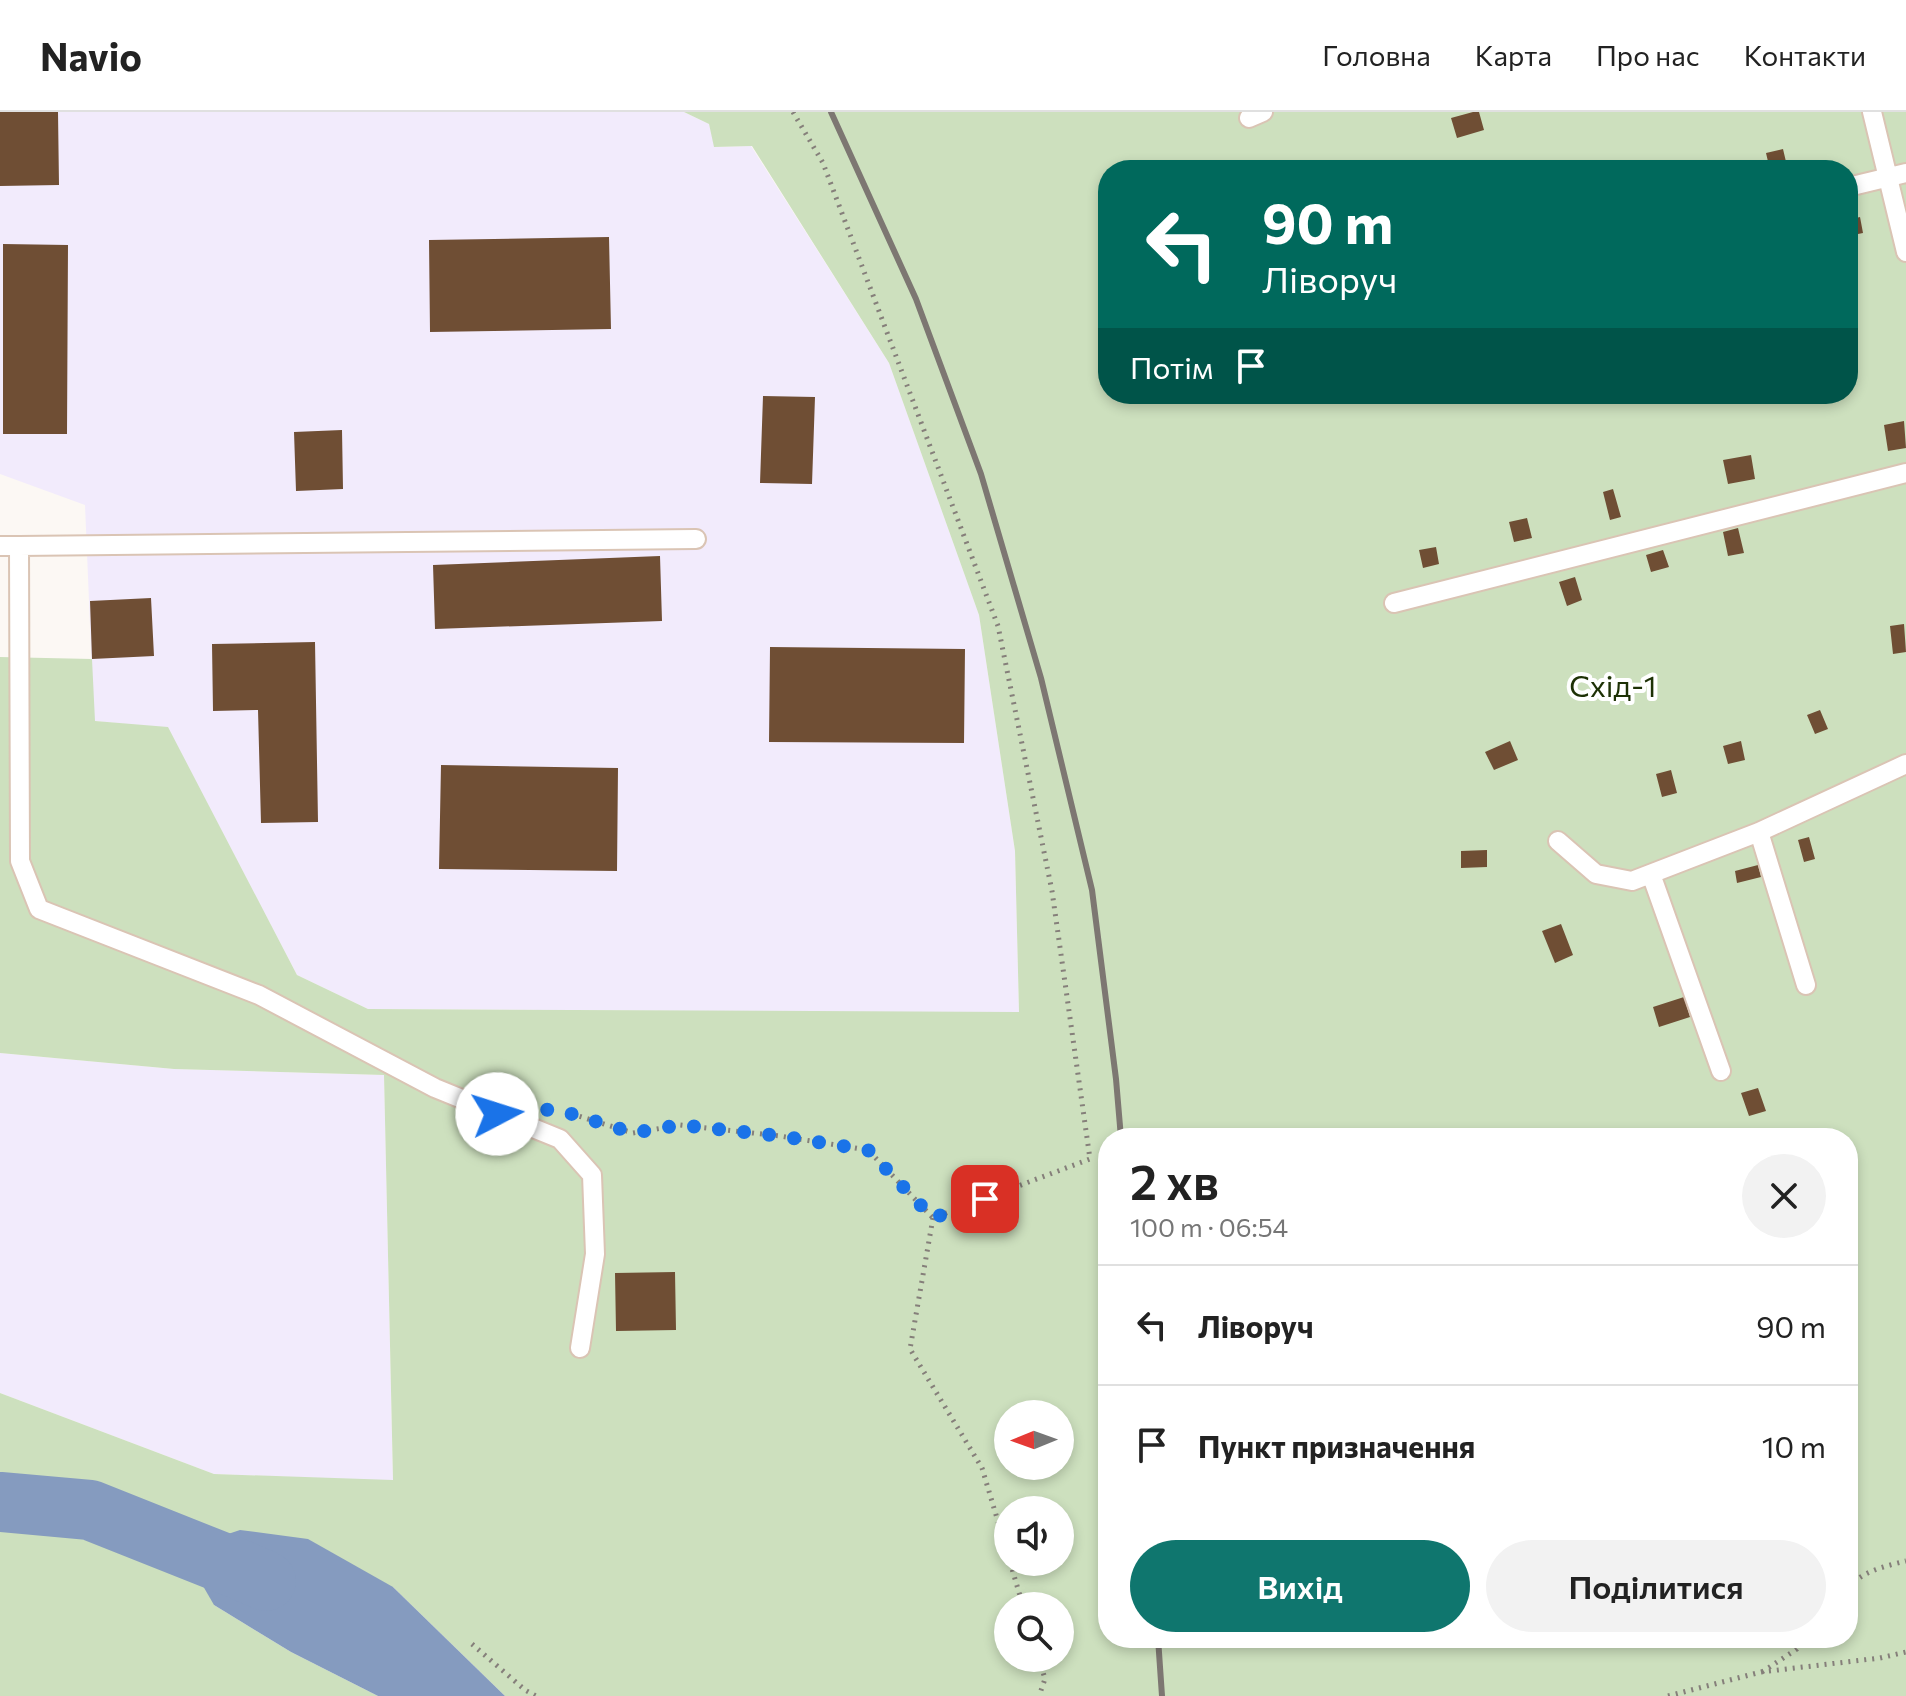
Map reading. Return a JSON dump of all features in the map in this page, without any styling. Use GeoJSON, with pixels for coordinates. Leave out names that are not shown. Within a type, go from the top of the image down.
{"type":"FeatureCollection","features":[{"type":"Feature","properties":{"kind":"lane"},"geometry":{"type":"LineString","coordinates":[[1872,112],[1897,175],[1906,252]]}},
{"type":"Feature","properties":{"kind":"lane"},"geometry":{"type":"LineString","coordinates":[[1858,185],[1897,175]]}},
{"type":"Feature","properties":{"kind":"lane"},"geometry":{"type":"LineString","coordinates":[[1394,603],[1906,473]]}},
{"type":"Feature","properties":{"kind":"lane"},"geometry":{"type":"LineString","coordinates":[[580,1348],[595,1254],[592,1175],[560,1139],[435,1088],[259,995],[39,909],[20,861],[9,546],[696,539]]}},
{"type":"Feature","properties":{"kind":"lane"},"geometry":{"type":"LineString","coordinates":[[1558,841],[1596,874],[1632,881],[1759,832],[1906,764]]}},
{"type":"Feature","properties":{"kind":"lane"},"geometry":{"type":"LineString","coordinates":[[1759,832],[1806,985]]}},
{"type":"Feature","properties":{"kind":"lane"},"geometry":{"type":"LineString","coordinates":[[1651,874],[1721,1071]]}},
{"type":"Feature","properties":{"kind":"path"},"geometry":{"type":"LineString","coordinates":[[793,112],[823,163],[998,626],[1052,891],[1090,1159],[933,1218]]}},
{"type":"Feature","properties":{"kind":"path"},"geometry":{"type":"LineString","coordinates":[[569,1113],[633,1133],[680,1125],[868,1150],[933,1218]]}},
{"type":"Feature","properties":{"kind":"path"},"geometry":{"type":"LineString","coordinates":[[933,1218],[910,1349],[982,1468],[994,1508]]}},
{"type":"Feature","properties":{"kind":"path"},"geometry":{"type":"LineString","coordinates":[[1858,1578],[1906,1561]]}},
{"type":"Feature","properties":{"kind":"path"},"geometry":{"type":"LineString","coordinates":[[472,1644],[536,1696]]}},
{"type":"Feature","properties":{"kind":"path"},"geometry":{"type":"LineString","coordinates":[[1761,1672],[1798,1648]]}},
{"type":"Feature","properties":{"kind":"path"},"geometry":{"type":"LineString","coordinates":[[1668,1696],[1761,1672],[1906,1652]]}},
{"type":"Feature","properties":{"kind":"path"},"geometry":{"type":"LineString","coordinates":[[1039,1696],[1045,1679],[1043,1672]]}},
{"type":"Feature","properties":{"kind":"shaded area"},"geometry":{"type":"Polygon","coordinates":[[[0,112],[684,112],[709,124],[715,147],[751,146],[889,363],[979,615],[1015,851],[1019,1013],[368,1009],[297,975],[168,728],[94,721],[85,505],[0,474],[0,112]]]}},
{"type":"Feature","properties":{"kind":"shaded area"},"geometry":{"type":"Polygon","coordinates":[[[0,1053],[174,1069],[384,1075],[393,1481],[214,1474],[0,1393],[0,1053]]]}},
{"type":"Feature","properties":{"kind":"green space","name":"Схід-1"},"geometry":{"type":"Polygon","coordinates":[[[684,112],[1906,112],[1906,1696],[505,1696],[393,1587],[214,1605],[291,1652],[378,1696],[0,1696],[0,1393],[214,1474],[393,1480],[384,1075],[174,1069],[0,1053],[0,657],[92,659],[95,721],[168,727],[297,975],[368,1009],[1019,1012],[1015,851],[979,615],[889,363],[752,146],[714,147],[709,124],[684,112]]]}},
{"type":"Feature","properties":{"kind":"water"},"geometry":{"type":"Polygon","coordinates":[[[240,1530],[308,1539],[393,1587],[505,1696],[378,1696],[291,1652],[214,1605],[188,1560],[192,1546],[240,1530]]]}},
{"type":"Feature","properties":{"kind":"building"},"geometry":{"type":"Polygon","coordinates":[[[0,112],[58,112],[59,185],[0,186],[0,112]]]}},
{"type":"Feature","properties":{"kind":"building"},"geometry":{"type":"Polygon","coordinates":[[[1479,112],[1484,130],[1457,138],[1451,118],[1479,112]]]}},
{"type":"Feature","properties":{"kind":"building"},"geometry":{"type":"Polygon","coordinates":[[[1783,149],[1786,160],[1768,160],[1766,153],[1783,149]]]}},
{"type":"Feature","properties":{"kind":"building"},"geometry":{"type":"Polygon","coordinates":[[[1858,218],[1863,233],[1858,234],[1858,218]]]}},
{"type":"Feature","properties":{"kind":"building"},"geometry":{"type":"Polygon","coordinates":[[[609,237],[611,329],[430,332],[429,240],[609,237]]]}},
{"type":"Feature","properties":{"kind":"building"},"geometry":{"type":"Polygon","coordinates":[[[3,244],[68,245],[67,434],[3,434],[3,244]]]}},
{"type":"Feature","properties":{"kind":"building"},"geometry":{"type":"Polygon","coordinates":[[[763,396],[815,397],[812,484],[760,483],[763,396]]]}},
{"type":"Feature","properties":{"kind":"building"},"geometry":{"type":"Polygon","coordinates":[[[1904,421],[1906,448],[1888,451],[1884,425],[1904,421]]]}},
{"type":"Feature","properties":{"kind":"building"},"geometry":{"type":"Polygon","coordinates":[[[342,430],[343,489],[296,491],[294,432],[342,430]]]}},
{"type":"Feature","properties":{"kind":"building"},"geometry":{"type":"Polygon","coordinates":[[[1751,455],[1755,479],[1728,484],[1723,460],[1751,455]]]}},
{"type":"Feature","properties":{"kind":"building"},"geometry":{"type":"Polygon","coordinates":[[[1613,489],[1621,517],[1610,520],[1603,492],[1613,489]]]}},
{"type":"Feature","properties":{"kind":"building"},"geometry":{"type":"Polygon","coordinates":[[[1527,518],[1532,538],[1514,542],[1509,522],[1527,518]]]}},
{"type":"Feature","properties":{"kind":"building"},"geometry":{"type":"Polygon","coordinates":[[[1738,528],[1744,553],[1728,556],[1723,532],[1738,528]]]}},
{"type":"Feature","properties":{"kind":"building"},"geometry":{"type":"Polygon","coordinates":[[[1436,547],[1439,564],[1423,568],[1419,550],[1436,547]]]}},
{"type":"Feature","properties":{"kind":"building"},"geometry":{"type":"Polygon","coordinates":[[[1663,550],[1669,567],[1651,572],[1646,555],[1663,550]]]}},
{"type":"Feature","properties":{"kind":"building"},"geometry":{"type":"Polygon","coordinates":[[[660,556],[662,621],[435,629],[433,565],[660,556]]]}},
{"type":"Feature","properties":{"kind":"building"},"geometry":{"type":"Polygon","coordinates":[[[1575,577],[1582,600],[1567,606],[1559,582],[1575,577]]]}},
{"type":"Feature","properties":{"kind":"building"},"geometry":{"type":"Polygon","coordinates":[[[151,598],[154,656],[92,659],[90,601],[151,598]]]}},
{"type":"Feature","properties":{"kind":"building"},"geometry":{"type":"Polygon","coordinates":[[[1904,624],[1906,652],[1893,654],[1890,626],[1904,624]]]}},
{"type":"Feature","properties":{"kind":"building"},"geometry":{"type":"Polygon","coordinates":[[[315,642],[318,822],[261,823],[258,710],[213,711],[212,644],[315,642]]]}},
{"type":"Feature","properties":{"kind":"building"},"geometry":{"type":"Polygon","coordinates":[[[770,647],[965,649],[964,743],[769,742],[770,647]]]}},
{"type":"Feature","properties":{"kind":"building"},"geometry":{"type":"Polygon","coordinates":[[[1820,710],[1828,729],[1815,734],[1807,715],[1820,710]]]}},
{"type":"Feature","properties":{"kind":"building"},"geometry":{"type":"Polygon","coordinates":[[[1510,741],[1518,760],[1494,770],[1485,752],[1510,741]]]}},
{"type":"Feature","properties":{"kind":"building"},"geometry":{"type":"Polygon","coordinates":[[[1741,741],[1745,760],[1728,764],[1723,746],[1741,741]]]}},
{"type":"Feature","properties":{"kind":"building"},"geometry":{"type":"Polygon","coordinates":[[[441,765],[618,768],[617,871],[439,869],[441,765]]]}},
{"type":"Feature","properties":{"kind":"building"},"geometry":{"type":"Polygon","coordinates":[[[1671,770],[1677,793],[1662,797],[1656,774],[1671,770]]]}},
{"type":"Feature","properties":{"kind":"building"},"geometry":{"type":"Polygon","coordinates":[[[1809,837],[1815,859],[1804,862],[1798,840],[1809,837]]]}},
{"type":"Feature","properties":{"kind":"building"},"geometry":{"type":"Polygon","coordinates":[[[1487,850],[1487,867],[1461,868],[1461,851],[1487,850]]]}},
{"type":"Feature","properties":{"kind":"building"},"geometry":{"type":"Polygon","coordinates":[[[1758,865],[1761,877],[1737,883],[1735,871],[1758,865]]]}},
{"type":"Feature","properties":{"kind":"building"},"geometry":{"type":"Polygon","coordinates":[[[1561,924],[1573,955],[1555,963],[1542,931],[1561,924]]]}},
{"type":"Feature","properties":{"kind":"building"},"geometry":{"type":"Polygon","coordinates":[[[1684,997],[1690,1017],[1659,1027],[1653,1007],[1684,997]]]}},
{"type":"Feature","properties":{"kind":"building"},"geometry":{"type":"Polygon","coordinates":[[[1758,1088],[1766,1111],[1749,1116],[1741,1093],[1758,1088]]]}},
{"type":"Feature","properties":{"kind":"building"},"geometry":{"type":"Polygon","coordinates":[[[675,1272],[676,1330],[616,1331],[615,1273],[675,1272]]]}},
{"type":"Feature","properties":{"kind":"waterway"},"geometry":{"type":"LineString","coordinates":[[0,1502],[90,1510],[266,1581]]}},
{"type":"Feature","properties":{"kind":"railway"},"geometry":{"type":"LineString","coordinates":[[831,112],[916,299],[981,474],[1041,678],[1092,890],[1120,1128]]}},
{"type":"Feature","properties":{"kind":"railway"},"geometry":{"type":"LineString","coordinates":[[1159,1648],[1162,1696]]}},
{"type":"Feature","properties":{"kind":"route"},"geometry":{"type":"LineString","coordinates":[[497,1114],[556,1109],[633,1133],[680,1125],[868,1150],[933,1218],[985,1199]]}}]}
